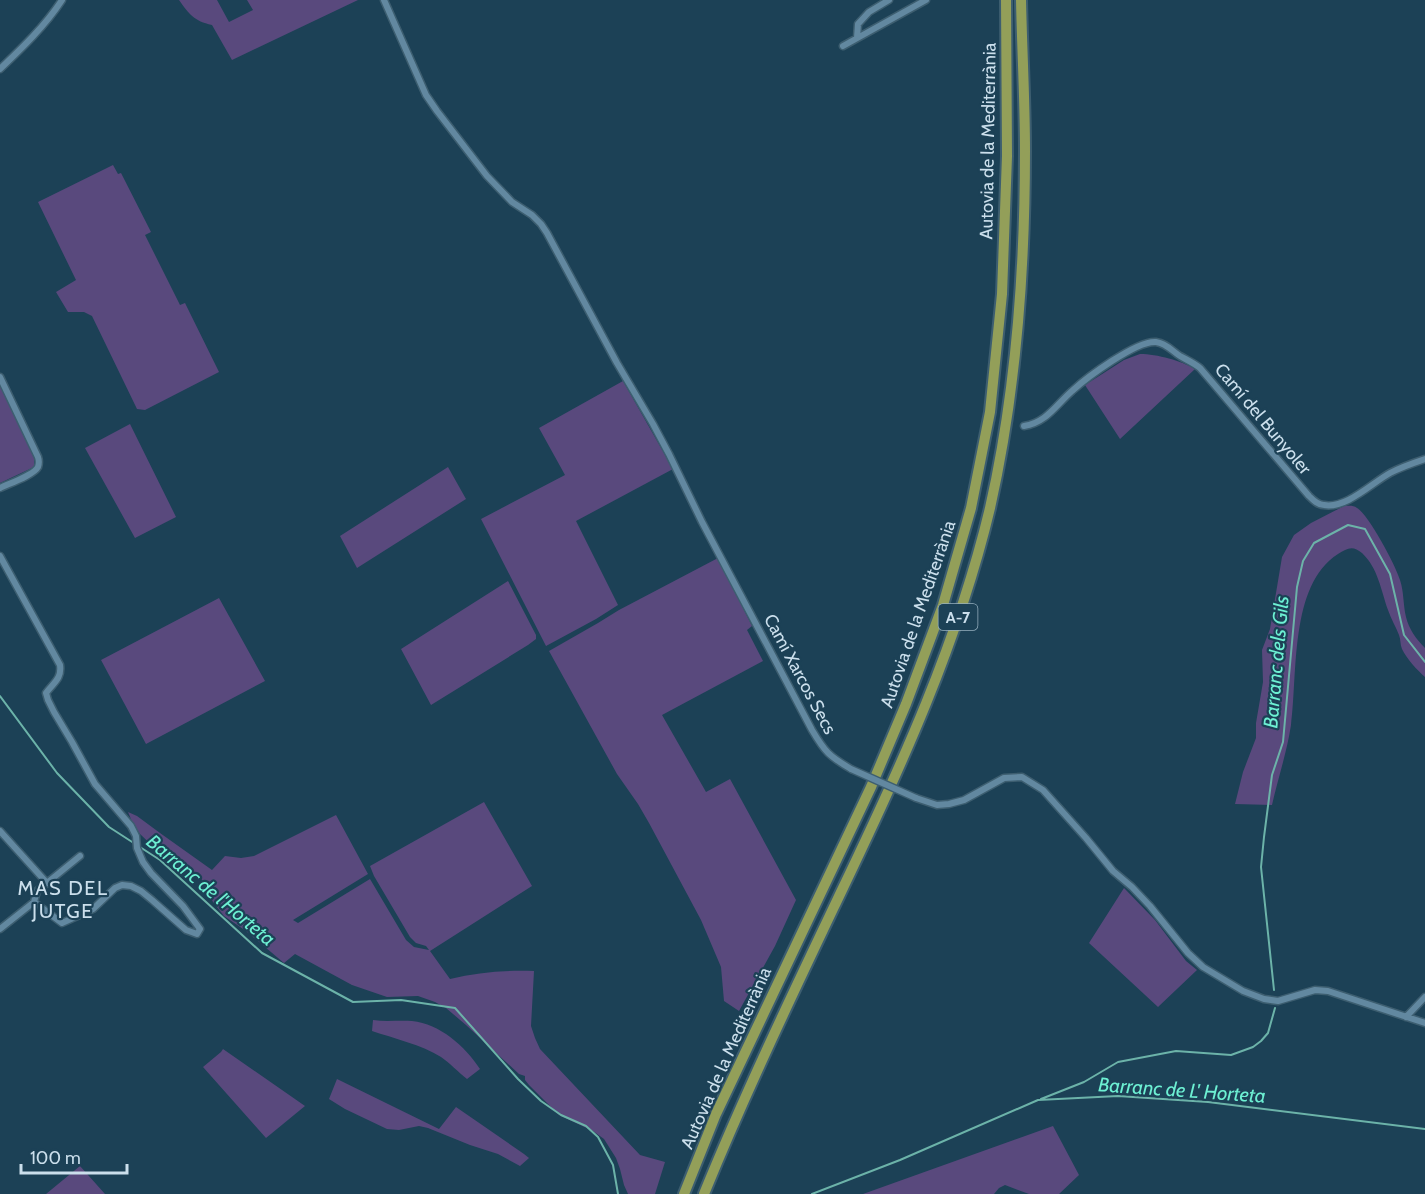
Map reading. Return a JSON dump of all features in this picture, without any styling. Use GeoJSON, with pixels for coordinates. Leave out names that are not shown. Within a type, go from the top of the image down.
{"type":"FeatureCollection","features":[{"type":"Feature","properties":{"kind":"highway","name":"Autovia de la Mediterrània"},"geometry":{"type":"LineString","coordinates":[[684,1194],[721,1105],[871,787],[906,704],[943,604],[971,508],[990,412],[1002,294],[1007,156],[1006,0]]}},
{"type":"Feature","properties":{"kind":"highway","name":"Autovia de la Mediterrània"},"geometry":{"type":"LineString","coordinates":[[705,1191],[734,1120],[888,794],[926,705],[962,606],[990,508],[1007,414],[1020,293],[1025,152],[1021,0]]}},
{"type":"Feature","properties":{"kind":"street"},"geometry":{"type":"LineString","coordinates":[[0,69],[33,37],[62,0]]}},
{"type":"Feature","properties":{"kind":"street","name":"Camí Xarcos Secs"},"geometry":{"type":"LineString","coordinates":[[384,0],[426,95],[436,111],[487,176],[512,202],[548,232],[617,363],[669,453],[707,531],[825,752],[851,769],[937,805],[964,800],[1004,778],[1022,777],[1043,790],[1113,871],[1150,906],[1196,961],[1213,973],[1243,991],[1263,999],[1278,1001],[1315,990],[1328,991],[1425,1023]]}},
{"type":"Feature","properties":{"kind":"street"},"geometry":{"type":"LineString","coordinates":[[857,38],[858,24],[869,12],[889,0]]}},
{"type":"Feature","properties":{"kind":"street"},"geometry":{"type":"LineString","coordinates":[[843,46],[926,0]]}},
{"type":"Feature","properties":{"kind":"street","name":"Camí del Bunyoler"},"geometry":{"type":"LineString","coordinates":[[1024,426],[1040,422],[1072,390],[1109,364],[1132,350],[1156,342],[1167,346],[1200,368],[1309,496],[1323,506],[1341,504],[1390,472],[1425,459]]}},
{"type":"Feature","properties":{"kind":"street"},"geometry":{"type":"LineString","coordinates":[[0,377],[39,463],[33,472],[0,488]]}},
{"type":"Feature","properties":{"kind":"street"},"geometry":{"type":"LineString","coordinates":[[0,556],[60,665],[59,678],[46,693],[51,706],[95,784],[131,826],[143,862],[183,906],[200,929],[196,934],[186,930],[141,891],[131,886],[117,886],[93,909],[62,923],[34,902]]}},
{"type":"Feature","properties":{"kind":"street"},"geometry":{"type":"LineString","coordinates":[[0,831],[47,883]]}},
{"type":"Feature","properties":{"kind":"street"},"geometry":{"type":"LineString","coordinates":[[0,929],[34,902],[37,891],[80,856]]}},
{"type":"Feature","properties":{"kind":"street"},"geometry":{"type":"LineString","coordinates":[[1406,1017],[1425,997]]}},
{"type":"Feature","properties":{"kind":"shaded area"},"geometry":{"type":"Polygon","coordinates":[[[179,0],[217,0],[229,22],[253,10],[247,0],[358,0],[232,60],[212,25],[192,16],[179,0]]]}},
{"type":"Feature","properties":{"kind":"shaded area"},"geometry":{"type":"Polygon","coordinates":[[[113,165],[118,174],[121,173],[151,232],[145,235],[180,305],[185,303],[219,372],[145,410],[137,409],[92,316],[84,312],[68,312],[56,292],[76,280],[38,202],[113,165]]]}},
{"type":"Feature","properties":{"kind":"shaded area"},"geometry":{"type":"Polygon","coordinates":[[[1140,354],[1169,358],[1195,369],[1120,439],[1085,385],[1124,360],[1140,354]]]}},
{"type":"Feature","properties":{"kind":"shaded area"},"geometry":{"type":"Polygon","coordinates":[[[623,381],[673,469],[576,521],[618,605],[546,646],[481,519],[565,475],[539,428],[623,381]]]}},
{"type":"Feature","properties":{"kind":"shaded area"},"geometry":{"type":"Polygon","coordinates":[[[0,385],[34,454],[34,467],[0,483],[0,385]]]}},
{"type":"Feature","properties":{"kind":"shaded area"},"geometry":{"type":"Polygon","coordinates":[[[130,424],[176,517],[135,538],[85,448],[130,424]]]}},
{"type":"Feature","properties":{"kind":"shaded area"},"geometry":{"type":"Polygon","coordinates":[[[448,467],[466,499],[357,568],[340,536],[448,467]]]}},
{"type":"Feature","properties":{"kind":"shaded area"},"geometry":{"type":"Polygon","coordinates":[[[1344,506],[1354,506],[1362,513],[1375,530],[1393,564],[1401,585],[1407,621],[1413,634],[1425,648],[1425,677],[1402,649],[1399,635],[1372,565],[1362,553],[1353,548],[1338,554],[1322,568],[1311,587],[1303,609],[1296,657],[1291,725],[1272,805],[1235,804],[1243,772],[1256,738],[1256,723],[1263,682],[1262,650],[1270,629],[1282,557],[1294,535],[1311,523],[1344,506]]]}},
{"type":"Feature","properties":{"kind":"shaded area"},"geometry":{"type":"Polygon","coordinates":[[[718,558],[752,626],[747,630],[763,661],[662,715],[706,792],[730,779],[796,900],[775,946],[739,1011],[724,1001],[721,967],[701,920],[649,823],[617,774],[549,651],[619,610],[718,558]]]}},
{"type":"Feature","properties":{"kind":"shaded area"},"geometry":{"type":"Polygon","coordinates":[[[508,581],[536,639],[431,705],[401,649],[508,581]]]}},
{"type":"Feature","properties":{"kind":"shaded area"},"geometry":{"type":"Polygon","coordinates":[[[219,598],[265,681],[146,744],[101,660],[219,598]]]}},
{"type":"Feature","properties":{"kind":"shaded area"},"geometry":{"type":"Polygon","coordinates":[[[484,802],[532,886],[430,951],[450,979],[492,972],[534,971],[531,1026],[540,1049],[640,1155],[665,1162],[655,1194],[628,1194],[616,1158],[604,1139],[593,1131],[559,1115],[529,1085],[525,1076],[519,1074],[446,1008],[418,996],[387,997],[352,985],[295,954],[284,963],[224,916],[213,902],[200,876],[183,869],[162,855],[140,834],[128,812],[137,816],[212,870],[225,856],[241,858],[254,856],[336,815],[368,874],[293,920],[298,923],[370,879],[406,940],[414,947],[429,950],[410,937],[370,866],[484,802]]]}},
{"type":"Feature","properties":{"kind":"shaded area"},"geometry":{"type":"Polygon","coordinates":[[[1124,888],[1155,920],[1186,961],[1197,970],[1158,1007],[1089,943],[1124,888]]]}},
{"type":"Feature","properties":{"kind":"shaded area"},"geometry":{"type":"Polygon","coordinates":[[[373,1020],[412,1021],[442,1031],[467,1052],[480,1069],[467,1079],[444,1059],[433,1053],[372,1031],[373,1020]]]}},
{"type":"Feature","properties":{"kind":"shaded area"},"geometry":{"type":"Polygon","coordinates":[[[223,1049],[305,1106],[266,1138],[203,1067],[223,1049]]]}},
{"type":"Feature","properties":{"kind":"shaded area"},"geometry":{"type":"Polygon","coordinates":[[[337,1079],[439,1129],[456,1107],[529,1158],[520,1166],[498,1154],[428,1128],[419,1126],[399,1130],[387,1129],[329,1099],[337,1079]]]}},
{"type":"Feature","properties":{"kind":"shaded area"},"geometry":{"type":"Polygon","coordinates":[[[1053,1126],[1079,1175],[1059,1194],[1029,1194],[1005,1185],[994,1194],[863,1194],[1053,1126]]]}},
{"type":"Feature","properties":{"kind":"shaded area"},"geometry":{"type":"Polygon","coordinates":[[[80,1166],[105,1194],[46,1194],[80,1166]]]}},
{"type":"Feature","properties":{"kind":"waterway","name":"Barranc dels Gils"},"geometry":{"type":"LineString","coordinates":[[1274,990],[1261,867],[1272,775],[1283,742],[1297,587],[1303,561],[1314,543],[1348,525],[1365,529],[1390,574],[1404,635],[1425,662]]}},
{"type":"Feature","properties":{"kind":"waterway","name":"Barranc de l'Horteta"},"geometry":{"type":"LineString","coordinates":[[0,696],[57,773],[109,827],[160,860],[262,953],[353,1002],[401,1000],[455,1008],[518,1079],[541,1101],[561,1115],[586,1126],[598,1137],[613,1165],[618,1194]]}},
{"type":"Feature","properties":{"kind":"waterway","name":"Barranc dels Gils"},"geometry":{"type":"LineString","coordinates":[[1041,1099],[1084,1082],[1118,1062],[1176,1051],[1231,1055],[1253,1047],[1268,1033],[1275,1008]]}},
{"type":"Feature","properties":{"kind":"waterway","name":"Barranc de L' Horteta"},"geometry":{"type":"LineString","coordinates":[[812,1194],[900,1160],[1038,1100],[1118,1096],[1208,1102],[1425,1129]]}},
{"type":"Feature","properties":{"kind":"district","name":"MAS DEL JUTGE"},"geometry":{"type":"Point","coordinates":[63,900]}}]}
